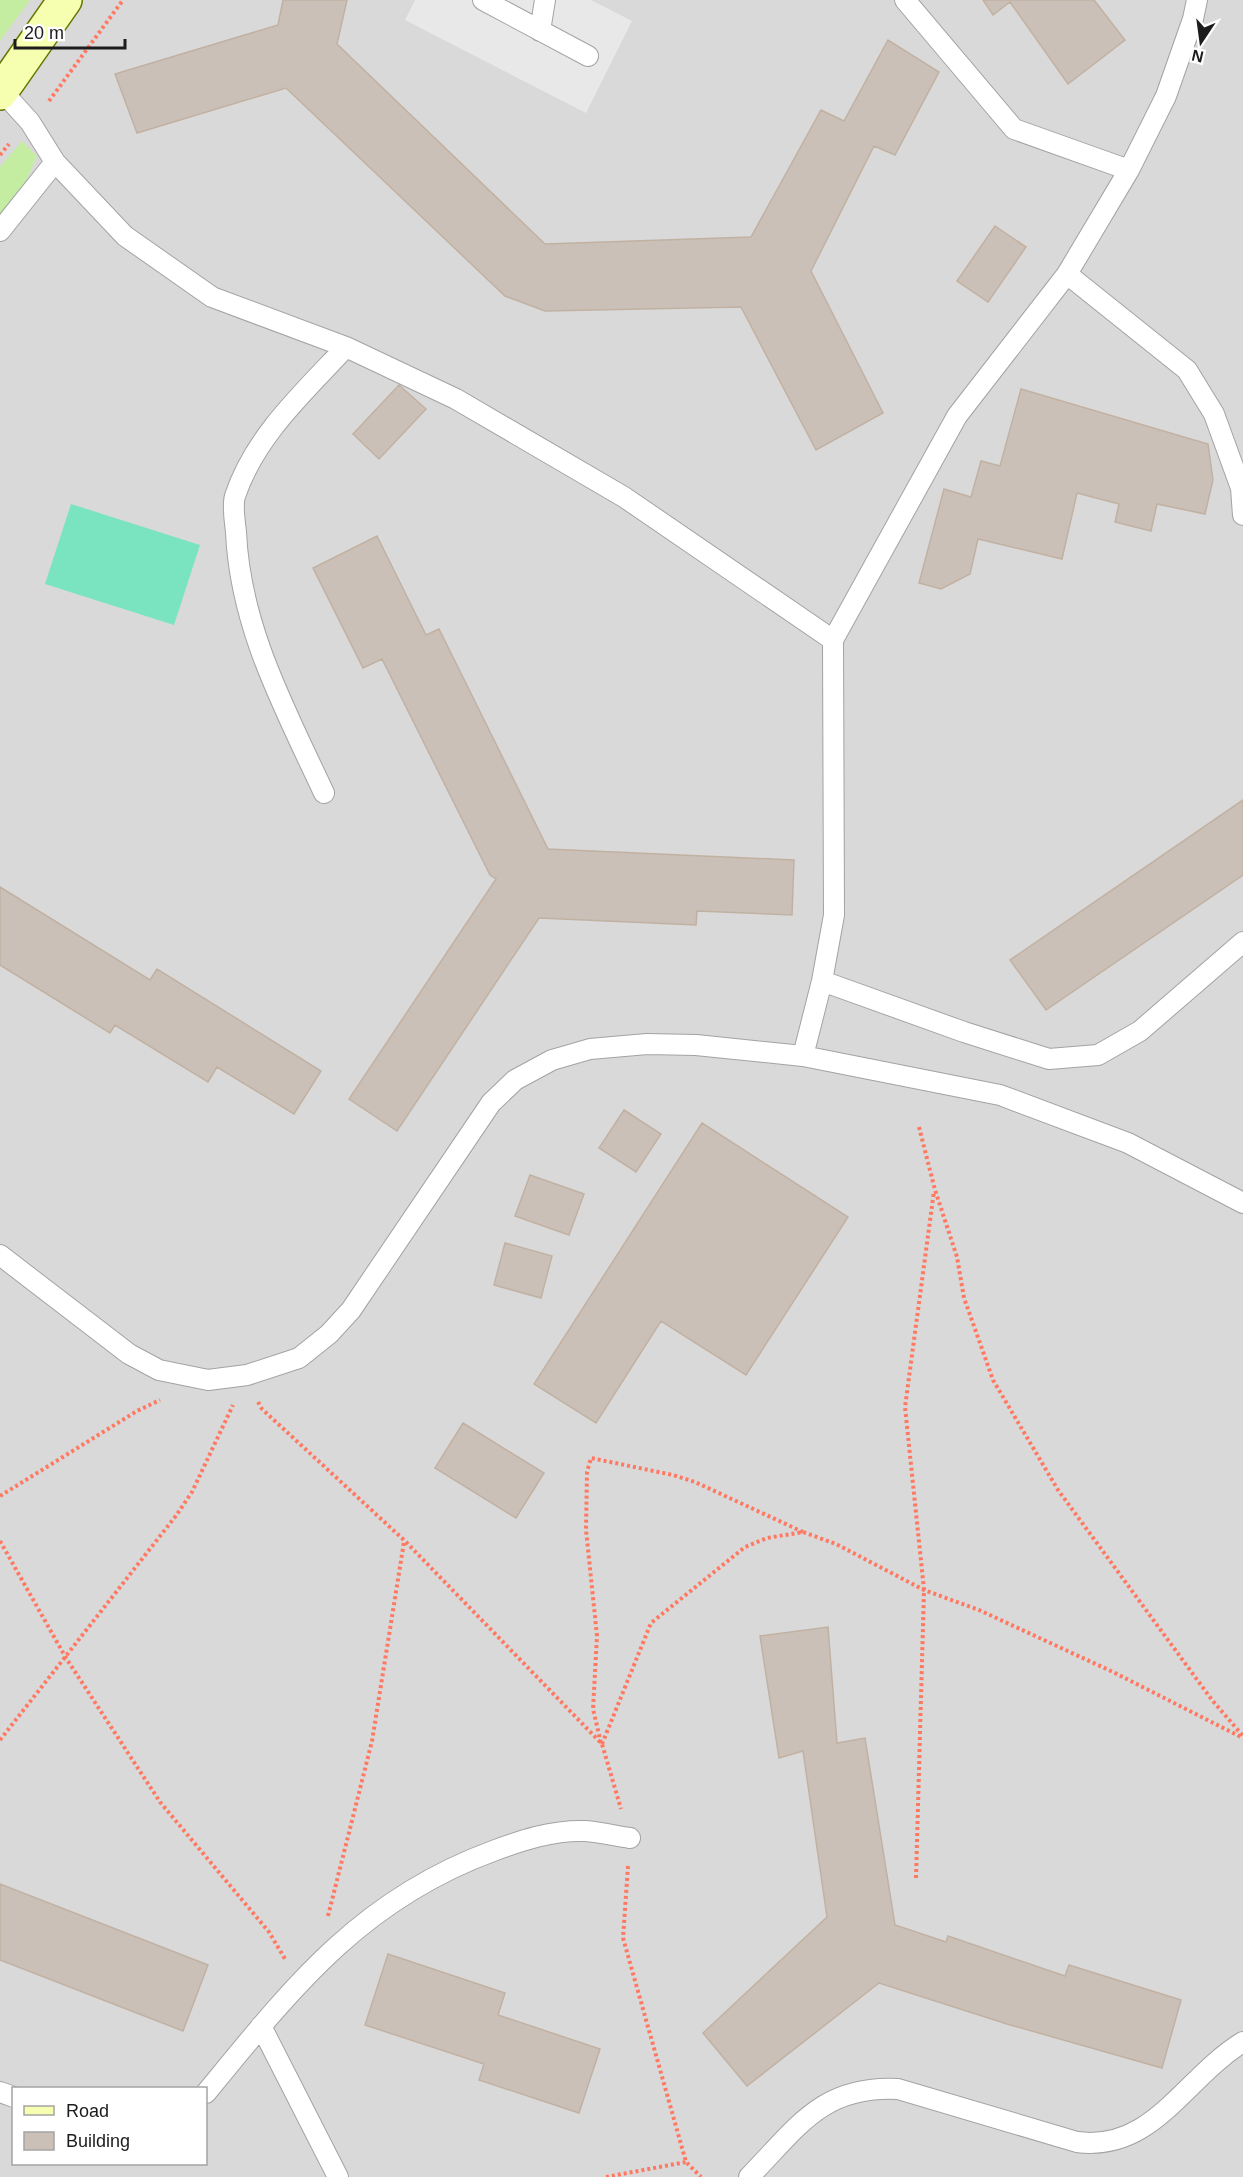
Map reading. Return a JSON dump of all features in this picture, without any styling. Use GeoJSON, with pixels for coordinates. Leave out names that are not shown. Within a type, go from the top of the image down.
{"type":"FeatureCollection","features":[{"type":"Feature","properties":{"kind":"street"},"geometry":{"type":"LineString","coordinates":[[1,92],[65,0]]}},
{"type":"Feature","properties":{"kind":"lane"},"geometry":{"type":"LineString","coordinates":[[483,0],[588,56]]}},
{"type":"Feature","properties":{"kind":"lane"},"geometry":{"type":"LineString","coordinates":[[540,31],[545,0]]}},
{"type":"Feature","properties":{"kind":"lane"},"geometry":{"type":"LineString","coordinates":[[905,0],[1014,129],[1129,170]]}},
{"type":"Feature","properties":{"kind":"lane"},"geometry":{"type":"LineString","coordinates":[[803,1056],[822,981],[834,915],[833,640],[957,416],[1067,274],[1129,170],[1166,96],[1193,19],[1197,0]]}},
{"type":"Feature","properties":{"kind":"lane"},"geometry":{"type":"LineString","coordinates":[[1,92],[30,122],[55,162],[125,236],[212,297],[346,347],[456,399],[624,497],[833,640]]}},
{"type":"Feature","properties":{"kind":"lane"},"geometry":{"type":"LineString","coordinates":[[0,231],[55,162]]}},
{"type":"Feature","properties":{"kind":"lane"},"geometry":{"type":"LineString","coordinates":[[1067,274],[1187,370],[1218,425],[1241,488],[1243,515]]}},
{"type":"Feature","properties":{"kind":"lane"},"geometry":{"type":"LineString","coordinates":[[324,793],[270,677],[247,615],[237,553],[234,498],[265,435],[346,347]]}},
{"type":"Feature","properties":{"kind":"lane"},"geometry":{"type":"LineString","coordinates":[[822,981],[964,1032],[1049,1059],[1098,1055],[1140,1031],[1243,942]]}},
{"type":"Feature","properties":{"kind":"lane"},"geometry":{"type":"LineString","coordinates":[[0,1255],[129,1354],[159,1370],[208,1380],[247,1375],[299,1358],[329,1334],[351,1310],[492,1103],[516,1080],[552,1060],[591,1049],[647,1044],[696,1045],[803,1056],[1000,1095],[1128,1143],[1243,1203]]}},
{"type":"Feature","properties":{"kind":"lane"},"geometry":{"type":"LineString","coordinates":[[207,2092],[316,1963],[392,1901],[476,1857],[530,1837],[585,1831],[630,1838]]}},
{"type":"Feature","properties":{"kind":"lane"},"geometry":{"type":"LineString","coordinates":[[261,2026],[338,2177]]}},
{"type":"Feature","properties":{"kind":"lane"},"geometry":{"type":"LineString","coordinates":[[749,2177],[813,2112],[830,2100],[853,2091],[876,2088],[897,2089],[1077,2142],[1096,2144],[1119,2140],[1138,2133],[1208,2067],[1243,2042]]}},
{"type":"Feature","properties":{"kind":"path"},"geometry":{"type":"LineString","coordinates":[[0,154],[63,85],[123,0]]}},
{"type":"Feature","properties":{"kind":"path"},"geometry":{"type":"LineString","coordinates":[[919,1127],[934,1190],[957,1257],[964,1298],[993,1380],[1058,1490],[1212,1700],[1243,1737]]}},
{"type":"Feature","properties":{"kind":"path"},"geometry":{"type":"LineString","coordinates":[[916,1878],[924,1590],[905,1407],[934,1190]]}},
{"type":"Feature","properties":{"kind":"path"},"geometry":{"type":"LineString","coordinates":[[247,1375],[262,1409],[405,1541],[602,1744]]}},
{"type":"Feature","properties":{"kind":"path"},"geometry":{"type":"LineString","coordinates":[[0,1740],[66,1658],[192,1492],[247,1375]]}},
{"type":"Feature","properties":{"kind":"path"},"geometry":{"type":"LineString","coordinates":[[0,1496],[137,1411],[208,1380]]}},
{"type":"Feature","properties":{"kind":"path"},"geometry":{"type":"LineString","coordinates":[[701,2177],[686,2162],[623,1938],[630,1838],[593,1709],[597,1636],[586,1530],[587,1472],[591,1458],[673,1475],[695,1482],[803,1532],[836,1544],[924,1590],[979,1610],[1113,1671],[1243,1737]]}},
{"type":"Feature","properties":{"kind":"path"},"geometry":{"type":"LineString","coordinates":[[602,1744],[651,1623],[745,1547],[767,1538],[803,1532]]}},
{"type":"Feature","properties":{"kind":"path"},"geometry":{"type":"LineString","coordinates":[[0,1541],[66,1658],[160,1802],[269,1932],[298,1983]]}},
{"type":"Feature","properties":{"kind":"path"},"geometry":{"type":"LineString","coordinates":[[316,1963],[372,1741],[405,1541]]}},
{"type":"Feature","properties":{"kind":"path"},"geometry":{"type":"LineString","coordinates":[[606,2177],[686,2162]]}},
{"type":"Feature","properties":{"kind":"shaded area"},"geometry":{"type":"Polygon","coordinates":[[[0,0],[1243,0],[1243,2177],[0,2177],[0,0]]]}},
{"type":"Feature","properties":{"kind":"shaded area"},"geometry":{"type":"Polygon","coordinates":[[[415,0],[591,0],[632,21],[586,113],[405,20],[415,0]]]}},
{"type":"Feature","properties":{"kind":"green space"},"geometry":{"type":"Polygon","coordinates":[[[0,0],[30,0],[0,41],[0,0]]]}},
{"type":"Feature","properties":{"kind":"green space"},"geometry":{"type":"Polygon","coordinates":[[[22,141],[37,156],[23,188],[0,215],[0,167],[22,141]]]}},
{"type":"Feature","properties":{"kind":"green space"},"geometry":{"type":"Polygon","coordinates":[[[71,504],[200,545],[174,625],[45,584],[71,504]]]}},
{"type":"Feature","properties":{"kind":"building"},"geometry":{"type":"Polygon","coordinates":[[[283,0],[347,0],[337,44],[545,244],[751,237],[821,110],[844,121],[888,40],[939,72],[895,155],[874,146],[811,271],[883,413],[816,450],[741,307],[545,311],[505,296],[286,88],[137,133],[115,74],[278,25],[283,0]]]}},
{"type":"Feature","properties":{"kind":"building"},"geometry":{"type":"Polygon","coordinates":[[[983,0],[1094,0],[1125,40],[1068,84],[1010,2],[993,15],[983,0]]]}},
{"type":"Feature","properties":{"kind":"building"},"geometry":{"type":"Polygon","coordinates":[[[995,226],[1026,247],[988,302],[957,281],[995,226]]]}},
{"type":"Feature","properties":{"kind":"building"},"geometry":{"type":"Polygon","coordinates":[[[399,385],[426,409],[379,459],[353,434],[399,385]]]}},
{"type":"Feature","properties":{"kind":"building"},"geometry":{"type":"Polygon","coordinates":[[[1021,389],[1208,444],[1213,480],[1205,514],[1157,504],[1151,531],[1115,522],[1119,504],[1077,493],[1062,559],[978,539],[970,574],[941,589],[919,583],[944,489],[971,497],[981,461],[1000,466],[1021,389]]]}},
{"type":"Feature","properties":{"kind":"building"},"geometry":{"type":"Polygon","coordinates":[[[377,536],[426,635],[439,629],[548,849],[794,860],[792,915],[697,911],[696,925],[539,918],[397,1131],[349,1099],[496,879],[490,875],[382,659],[363,668],[313,568],[377,536]]]}},
{"type":"Feature","properties":{"kind":"building"},"geometry":{"type":"Polygon","coordinates":[[[1243,800],[1243,875],[1046,1010],[1010,960],[1243,800]]]}},
{"type":"Feature","properties":{"kind":"building"},"geometry":{"type":"Polygon","coordinates":[[[0,887],[150,980],[157,969],[321,1071],[294,1114],[217,1067],[208,1082],[115,1025],[110,1033],[0,965],[0,887]]]}},
{"type":"Feature","properties":{"kind":"building"},"geometry":{"type":"Polygon","coordinates":[[[624,1110],[661,1134],[636,1172],[599,1148],[624,1110]]]}},
{"type":"Feature","properties":{"kind":"building"},"geometry":{"type":"Polygon","coordinates":[[[702,1123],[848,1217],[746,1375],[661,1321],[596,1423],[534,1384],[702,1123]]]}},
{"type":"Feature","properties":{"kind":"building"},"geometry":{"type":"Polygon","coordinates":[[[530,1175],[584,1194],[569,1235],[515,1216],[530,1175]]]}},
{"type":"Feature","properties":{"kind":"building"},"geometry":{"type":"Polygon","coordinates":[[[505,1243],[552,1256],[541,1298],[494,1285],[505,1243]]]}},
{"type":"Feature","properties":{"kind":"building"},"geometry":{"type":"Polygon","coordinates":[[[463,1423],[544,1473],[516,1518],[435,1468],[463,1423]]]}},
{"type":"Feature","properties":{"kind":"building"},"geometry":{"type":"Polygon","coordinates":[[[828,1627],[837,1743],[865,1738],[895,1925],[946,1942],[948,1936],[1065,1976],[1069,1965],[1181,2000],[1162,2068],[1007,2024],[879,1983],[747,2086],[703,2033],[827,1917],[803,1751],[779,1758],[760,1636],[828,1627]]]}},
{"type":"Feature","properties":{"kind":"building"},"geometry":{"type":"Polygon","coordinates":[[[0,1884],[208,1965],[183,2031],[0,1960],[0,1884]]]}},
{"type":"Feature","properties":{"kind":"building"},"geometry":{"type":"Polygon","coordinates":[[[388,1954],[505,1993],[498,2015],[600,2049],[579,2113],[479,2080],[484,2064],[365,2025],[388,1954]]]}}]}
